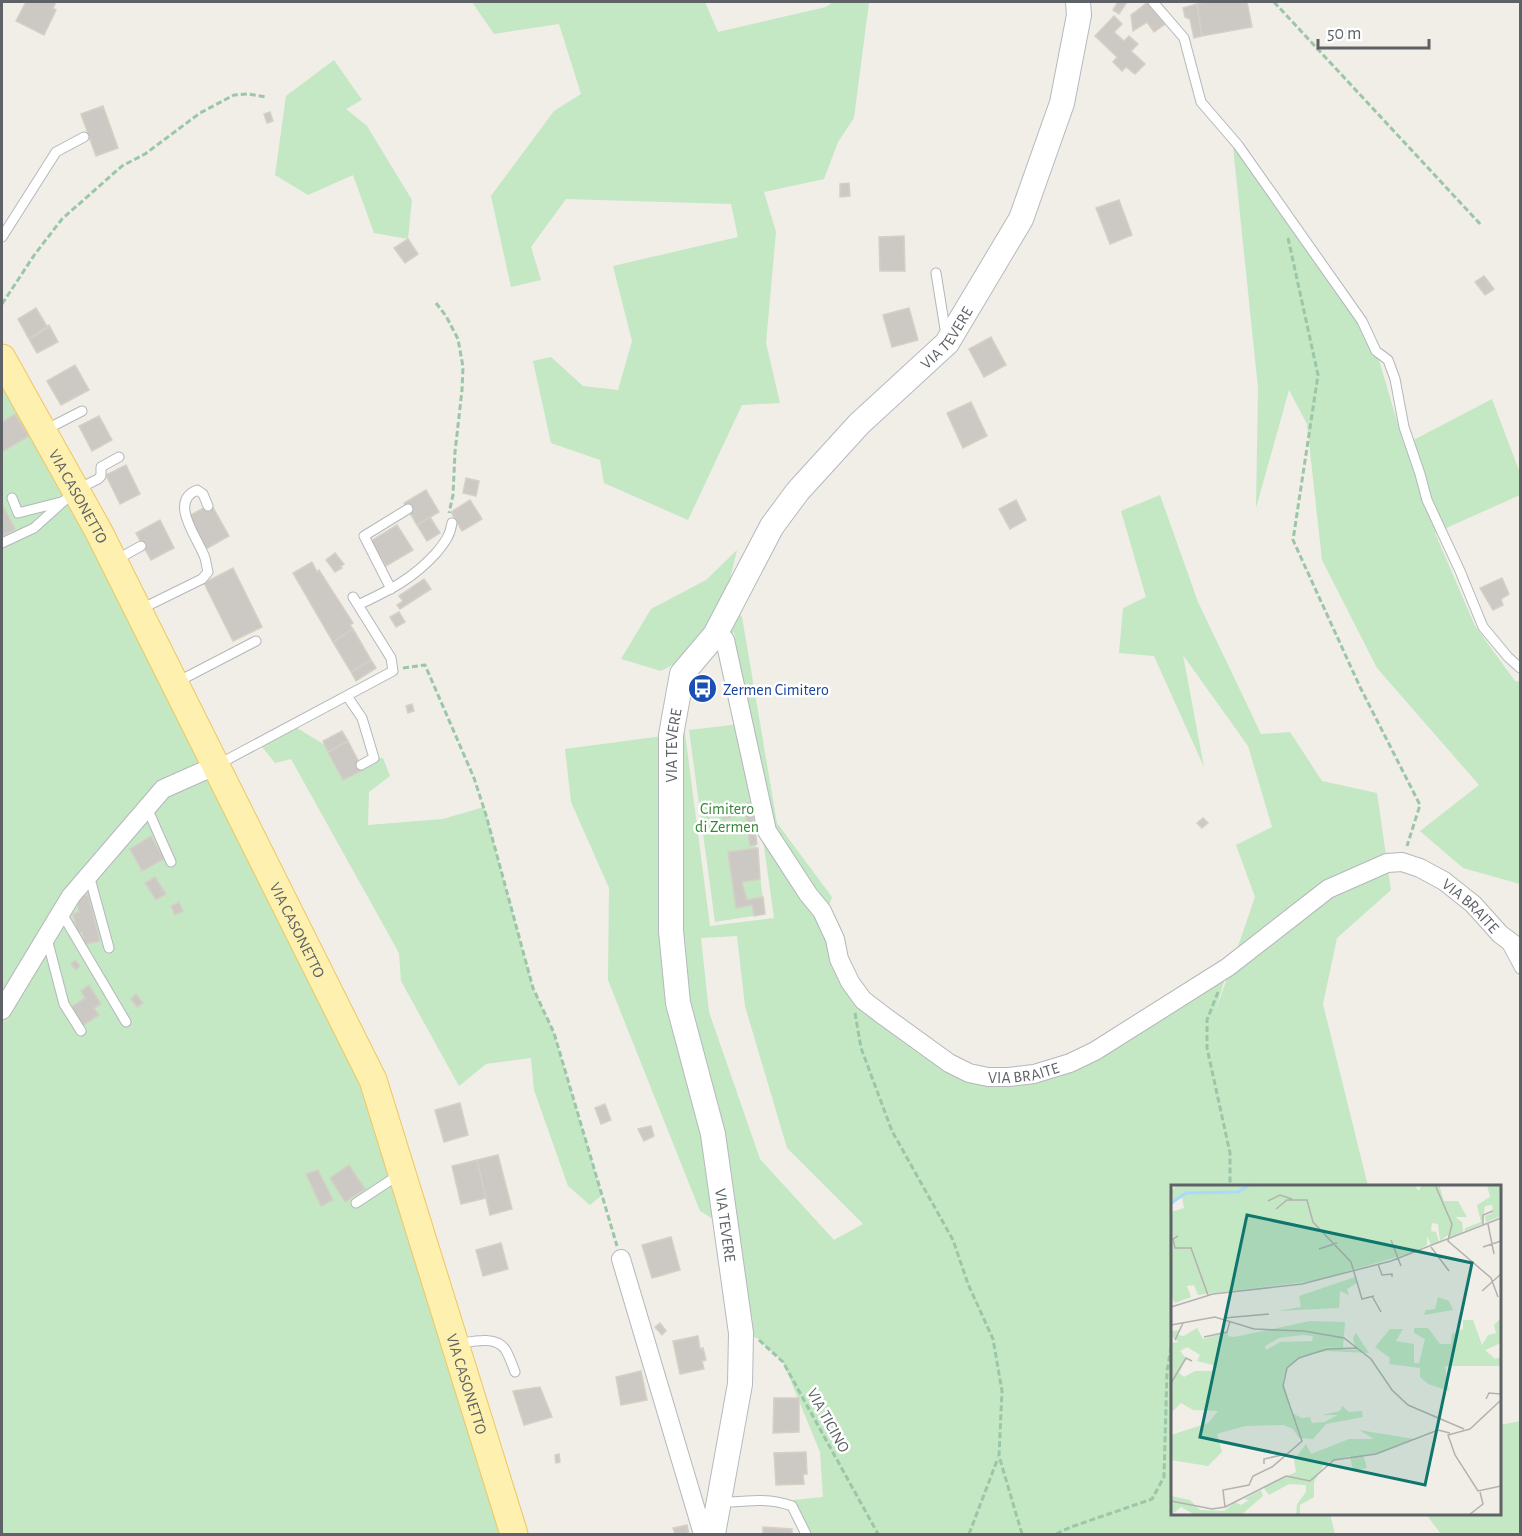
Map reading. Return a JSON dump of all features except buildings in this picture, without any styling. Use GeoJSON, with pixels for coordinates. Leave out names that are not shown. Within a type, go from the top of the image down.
{"type":"FeatureCollection","features":[{"type":"Feature","properties":{"kind":"main road","name":"VIA TEVERE"},"geometry":{"type":"LineString","coordinates":[[713,1534],[740,1384],[741,1333],[713,1134],[678,1003],[671,931],[671,735],[681,674],[717,631],[772,526],[798,490],[859,423],[947,343],[1021,219],[1062,103],[1079,15],[1078,2]]}},
{"type":"Feature","properties":{"kind":"main road","name":"VIA CASONETTO"},"geometry":{"type":"LineString","coordinates":[[2,358],[42,431],[70,496],[114,561],[373,1080],[514,1534]]}},
{"type":"Feature","properties":{"kind":"street","name":"VIA BRAITE"},"geometry":{"type":"LineString","coordinates":[[717,631],[725,640],[767,831],[808,894],[822,911],[835,939],[839,959],[850,982],[863,1000],[949,1064],[969,1073],[988,1077],[1034,1074],[1070,1063],[1095,1051],[1228,967],[1328,889],[1388,863],[1402,862],[1420,868],[1444,881],[1473,904],[1500,934],[1521,949]]}},
{"type":"Feature","properties":{"kind":"street"},"geometry":{"type":"LineString","coordinates":[[2,1010],[71,896],[163,789],[217,765]]}},
{"type":"Feature","properties":{"kind":"street"},"geometry":{"type":"LineString","coordinates":[[621,1259],[703,1534]]}},
{"type":"Feature","properties":{"kind":"lane"},"geometry":{"type":"LineString","coordinates":[[1153,2],[1184,38],[1200,102],[1238,145],[1362,321],[1376,351],[1388,360],[1395,379],[1404,427],[1427,500],[1483,627],[1508,657],[1521,668]]}},
{"type":"Feature","properties":{"kind":"lane"},"geometry":{"type":"LineString","coordinates":[[2,237],[56,152],[84,137]]}},
{"type":"Feature","properties":{"kind":"lane"},"geometry":{"type":"LineString","coordinates":[[936,273],[947,343]]}},
{"type":"Feature","properties":{"kind":"lane"},"geometry":{"type":"LineString","coordinates":[[42,431],[82,411]]}},
{"type":"Feature","properties":{"kind":"lane"},"geometry":{"type":"LineString","coordinates":[[2,543],[34,528],[70,496],[98,479],[101,476],[101,467],[119,457]]}},
{"type":"Feature","properties":{"kind":"lane"},"geometry":{"type":"LineString","coordinates":[[139,610],[202,579],[208,572],[205,558],[184,510],[185,499],[189,493],[197,490],[203,494],[208,506]]}},
{"type":"Feature","properties":{"kind":"lane"},"geometry":{"type":"LineString","coordinates":[[12,498],[18,513],[70,496]]}},
{"type":"Feature","properties":{"kind":"lane"},"geometry":{"type":"LineString","coordinates":[[391,589],[364,536],[408,509]]}},
{"type":"Feature","properties":{"kind":"lane"},"geometry":{"type":"LineString","coordinates":[[217,765],[393,671],[391,658],[356,601],[391,589],[423,567],[450,536],[452,523]]}},
{"type":"Feature","properties":{"kind":"lane"},"geometry":{"type":"LineString","coordinates":[[114,561],[141,546]]}},
{"type":"Feature","properties":{"kind":"lane"},"geometry":{"type":"LineString","coordinates":[[175,683],[256,641]]}},
{"type":"Feature","properties":{"kind":"lane"},"geometry":{"type":"LineString","coordinates":[[347,696],[363,718],[374,758],[361,765]]}},
{"type":"Feature","properties":{"kind":"lane"},"geometry":{"type":"LineString","coordinates":[[147,808],[171,862]]}},
{"type":"Feature","properties":{"kind":"lane"},"geometry":{"type":"LineString","coordinates":[[89,875],[109,948]]}},
{"type":"Feature","properties":{"kind":"lane"},"geometry":{"type":"LineString","coordinates":[[62,912],[126,1022]]}},
{"type":"Feature","properties":{"kind":"lane"},"geometry":{"type":"LineString","coordinates":[[1500,934],[1521,969]]}},
{"type":"Feature","properties":{"kind":"lane"},"geometry":{"type":"LineString","coordinates":[[47,936],[64,1004],[81,1031]]}},
{"type":"Feature","properties":{"kind":"lane"},"geometry":{"type":"LineString","coordinates":[[356,1203],[402,1173]]}},
{"type":"Feature","properties":{"kind":"lane"},"geometry":{"type":"LineString","coordinates":[[455,1345],[476,1341],[495,1341],[504,1347],[515,1372]]}},
{"type":"Feature","properties":{"kind":"lane"},"geometry":{"type":"LineString","coordinates":[[717,1503],[768,1500],[792,1506],[806,1534]]}},
{"type":"Feature","properties":{"kind":"lane"},"geometry":{"type":"LineString","coordinates":[[797,1534],[798,1519]]}},
{"type":"Feature","properties":{"kind":"path"},"geometry":{"type":"LineString","coordinates":[[1274,2],[1482,226]]}},
{"type":"Feature","properties":{"kind":"path"},"geometry":{"type":"LineString","coordinates":[[2,304],[34,254],[62,219],[122,166],[145,154],[200,113],[234,95],[248,94],[266,97]]}},
{"type":"Feature","properties":{"kind":"path"},"geometry":{"type":"LineString","coordinates":[[1281,207],[1318,375],[1293,540],[1360,687],[1420,805],[1402,862]]}},
{"type":"Feature","properties":{"kind":"path"},"geometry":{"type":"LineString","coordinates":[[436,303],[458,339],[463,367],[453,495],[448,510],[452,523]]}},
{"type":"Feature","properties":{"kind":"path"},"geometry":{"type":"LineString","coordinates":[[393,671],[425,665],[474,778],[496,849],[533,988],[554,1033],[621,1259]]}},
{"type":"Feature","properties":{"kind":"path"},"geometry":{"type":"LineString","coordinates":[[1228,967],[1207,1020],[1207,1048],[1230,1153],[1230,1185]]}},
{"type":"Feature","properties":{"kind":"path"},"geometry":{"type":"LineString","coordinates":[[850,982],[861,1048],[892,1131],[953,1240],[968,1284],[993,1339],[1002,1391],[999,1456],[969,1534]]}},
{"type":"Feature","properties":{"kind":"path","name":"VIA TICINO"},"geometry":{"type":"LineString","coordinates":[[741,1333],[757,1338],[783,1362],[878,1534]]}},
{"type":"Feature","properties":{"kind":"path"},"geometry":{"type":"LineString","coordinates":[[1056,1534],[1152,1499],[1164,1477],[1167,1382],[1171,1348]]}},
{"type":"Feature","properties":{"kind":"path"},"geometry":{"type":"LineString","coordinates":[[999,1456],[1022,1534]]}},
{"type":"Feature","properties":{"kind":"green space"},"geometry":{"type":"Polygon","coordinates":[[[472,2],[705,2],[718,32],[826,7],[833,2],[869,2],[854,118],[838,142],[824,179],[764,192],[776,232],[766,343],[780,403],[742,405],[688,520],[604,483],[600,460],[551,443],[533,361],[551,357],[583,386],[618,390],[632,341],[613,266],[738,237],[731,204],[566,199],[531,247],[541,280],[511,287],[491,196],[554,111],[581,94],[559,24],[494,34],[472,2]]]}},
{"type":"Feature","properties":{"kind":"green space"},"geometry":{"type":"Polygon","coordinates":[[[334,60],[362,100],[346,109],[367,126],[412,200],[408,239],[374,233],[353,175],[308,195],[275,175],[286,96],[334,60]]]}},
{"type":"Feature","properties":{"kind":"green space"},"geometry":{"type":"Polygon","coordinates":[[[1232,137],[1371,333],[1404,445],[1492,399],[1520,473],[1520,495],[1435,533],[1475,626],[1515,681],[1520,682],[1520,884],[1463,868],[1420,831],[1479,785],[1377,668],[1322,560],[1307,424],[1289,390],[1256,508],[1258,388],[1232,137]]]}},
{"type":"Feature","properties":{"kind":"green space"},"geometry":{"type":"Polygon","coordinates":[[[2,384],[73,503],[338,1009],[505,1534],[2,1534],[2,384]]]}},
{"type":"Feature","properties":{"kind":"green space"},"geometry":{"type":"Polygon","coordinates":[[[1160,495],[1198,602],[1261,734],[1290,732],[1322,781],[1377,793],[1391,890],[1337,938],[1323,1004],[1368,1185],[1171,1185],[1171,1515],[1330,1515],[1335,1534],[811,1534],[793,1500],[823,1497],[820,1452],[783,1362],[757,1338],[741,1333],[726,1227],[700,1211],[608,980],[609,888],[571,802],[565,749],[685,733],[710,926],[774,918],[734,632],[661,671],[621,659],[651,609],[706,580],[737,550],[725,599],[742,617],[777,823],[832,897],[825,918],[850,982],[969,1073],[1070,1063],[1228,967],[1215,1013],[1255,897],[1236,845],[1272,827],[1248,746],[1183,655],[1204,767],[1154,656],[1119,653],[1123,608],[1146,597],[1121,511],[1160,495]],[[737,936],[701,938],[709,1012],[760,1159],[834,1240],[863,1224],[787,1148],[745,1006],[737,936]]]}},
{"type":"Feature","properties":{"kind":"green space","name":"Cimitero di Zermen"},"geometry":{"type":"Polygon","coordinates":[[[740,724],[765,914],[715,922],[689,730],[740,724]]]}},
{"type":"Feature","properties":{"kind":"green space"},"geometry":{"type":"Polygon","coordinates":[[[292,725],[325,745],[343,780],[363,770],[361,765],[374,758],[383,758],[390,776],[369,792],[368,825],[443,819],[484,807],[533,988],[554,1033],[602,1195],[590,1205],[568,1186],[534,1090],[531,1058],[486,1064],[459,1086],[401,981],[399,953],[291,759],[275,763],[259,743],[292,725]]]}},
{"type":"Feature","properties":{"kind":"green space"},"geometry":{"type":"Polygon","coordinates":[[[1520,1421],[1520,1534],[1441,1534],[1427,1515],[1501,1515],[1501,1425],[1520,1421]]]}},
{"type":"Feature","properties":{"kind":"place","name":"Zermen Cimitero"},"geometry":{"type":"Point","coordinates":[702,689]}}]}
